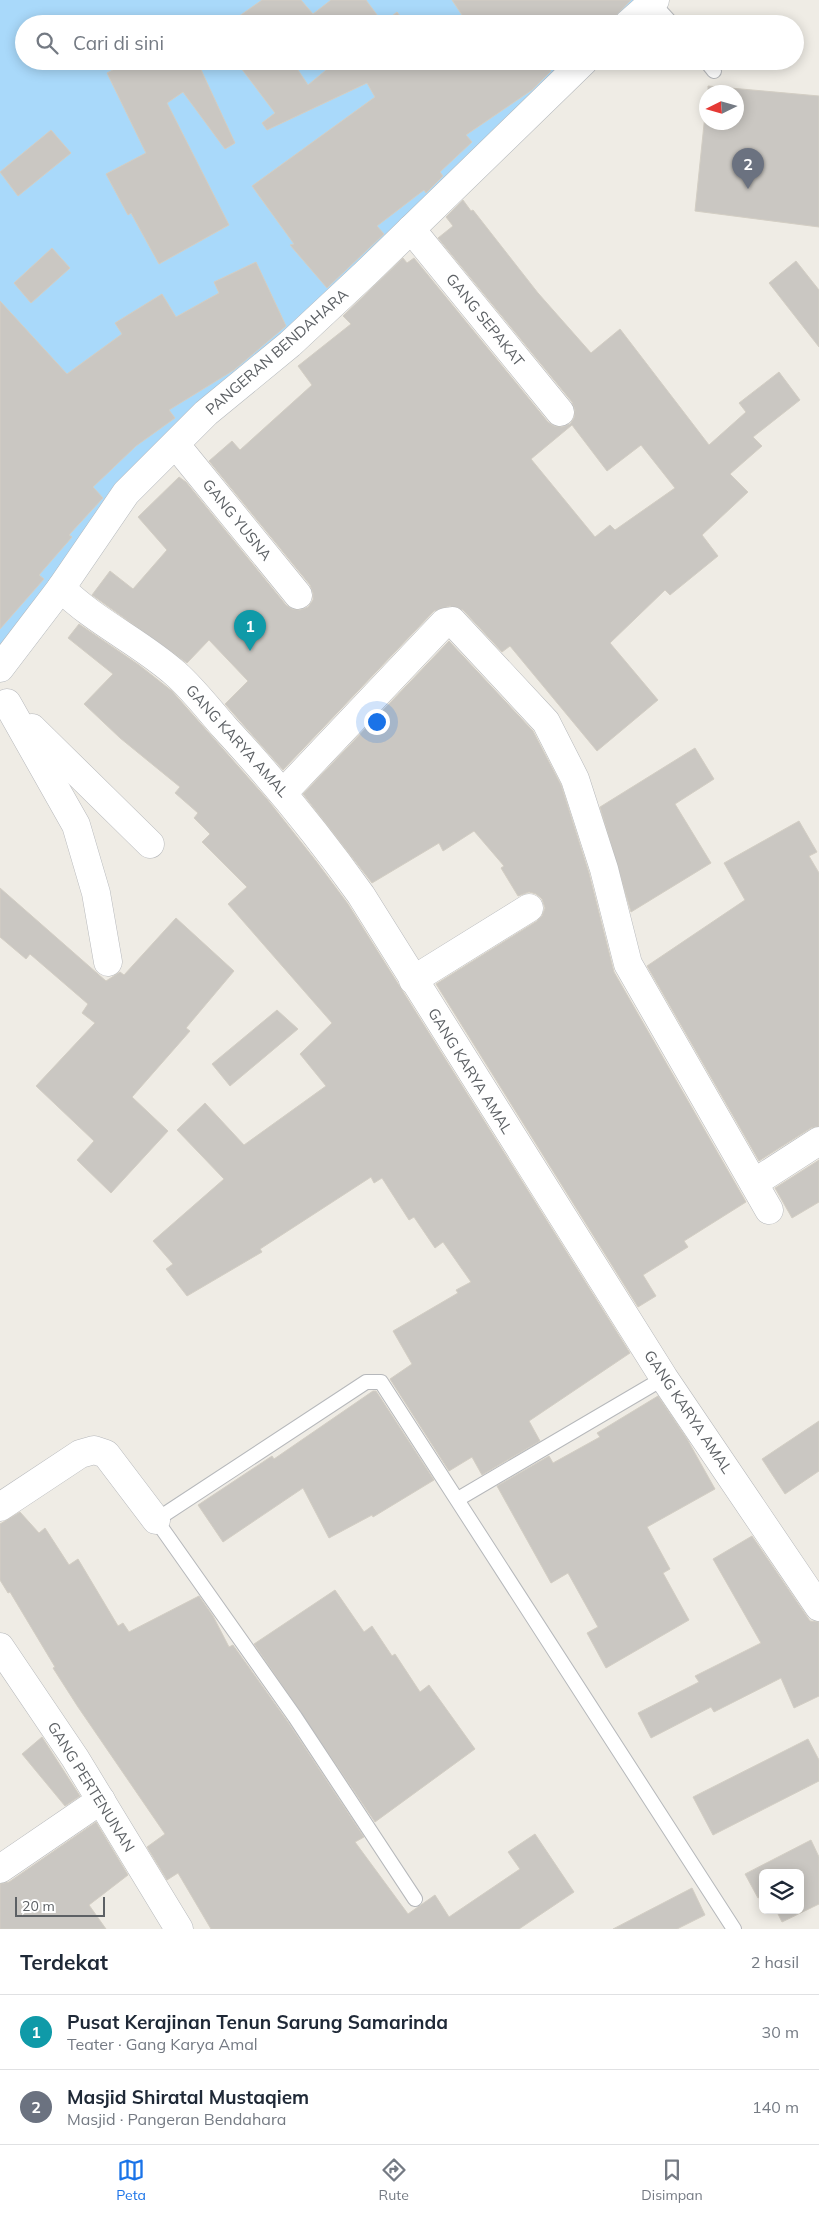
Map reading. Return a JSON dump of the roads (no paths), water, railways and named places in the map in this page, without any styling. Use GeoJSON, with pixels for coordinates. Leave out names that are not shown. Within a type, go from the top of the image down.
{"type":"FeatureCollection","features":[{"type":"Feature","properties":{"kind":"street"},"geometry":{"type":"LineString","coordinates":[[638,15],[654,1]]}},
{"type":"Feature","properties":{"kind":"street","name":"PANGERAN BENDAHARA"},"geometry":{"type":"LineString","coordinates":[[0,668],[61,588],[126,493],[176,446],[206,414],[290,344],[575,70]]}},
{"type":"Feature","properties":{"kind":"street","name":"GANG SEPAKAT"},"geometry":{"type":"LineString","coordinates":[[411,229],[560,412]]}},
{"type":"Feature","properties":{"kind":"street","name":"GANG YUSNA"},"geometry":{"type":"LineString","coordinates":[[176,446],[298,594]]}},
{"type":"Feature","properties":{"kind":"street","name":"GANG KARYA AMAL"},"geometry":{"type":"LineString","coordinates":[[61,588],[74,600],[154,655],[178,676],[284,792],[362,895],[413,980],[664,1378],[819,1607]]}},
{"type":"Feature","properties":{"kind":"street"},"geometry":{"type":"LineString","coordinates":[[284,792],[445,622],[452,621],[546,722],[575,780],[604,870],[628,964],[769,1210]]}},
{"type":"Feature","properties":{"kind":"street"},"geometry":{"type":"LineString","coordinates":[[4,700],[150,844]]}},
{"type":"Feature","properties":{"kind":"street"},"geometry":{"type":"LineString","coordinates":[[4,700],[76,825],[96,893],[108,962]]}},
{"type":"Feature","properties":{"kind":"street"},"geometry":{"type":"LineString","coordinates":[[413,980],[529,908]]}},
{"type":"Feature","properties":{"kind":"street"},"geometry":{"type":"LineString","coordinates":[[754,1184],[819,1141]]}},
{"type":"Feature","properties":{"kind":"street"},"geometry":{"type":"LineString","coordinates":[[0,1507],[80,1454],[94,1450],[106,1454],[156,1520]]}},
{"type":"Feature","properties":{"kind":"street","name":"GANG PERTENUNAN"},"geometry":{"type":"LineString","coordinates":[[0,1647],[76,1758],[179,1929]]}},
{"type":"Feature","properties":{"kind":"street"},"geometry":{"type":"LineString","coordinates":[[0,1869],[101,1800]]}},
{"type":"Feature","properties":{"kind":"lane"},"geometry":{"type":"LineString","coordinates":[[654,1],[665,15]]}},
{"type":"Feature","properties":{"kind":"lane"},"geometry":{"type":"LineString","coordinates":[[458,1500],[664,1378]]}},
{"type":"Feature","properties":{"kind":"lane"},"geometry":{"type":"LineString","coordinates":[[415,1898],[295,1717],[156,1520],[366,1382],[382,1382],[734,1929]]}},
{"type":"Feature","properties":{"kind":"water"},"geometry":{"type":"Polygon","coordinates":[[[0,0],[641,0],[625,15],[15,15],[15,70],[566,70],[111,498],[0,653],[0,0]]]}},
{"type":"Feature","properties":{"kind":"place","name":"Masjid Shiratal Mustaqiem"},"geometry":{"type":"Point","coordinates":[748,189]}},
{"type":"Feature","properties":{"kind":"place","name":"Pusat Kerajinan Tenun Sarung Samarinda"},"geometry":{"type":"Point","coordinates":[250,651]}}]}
